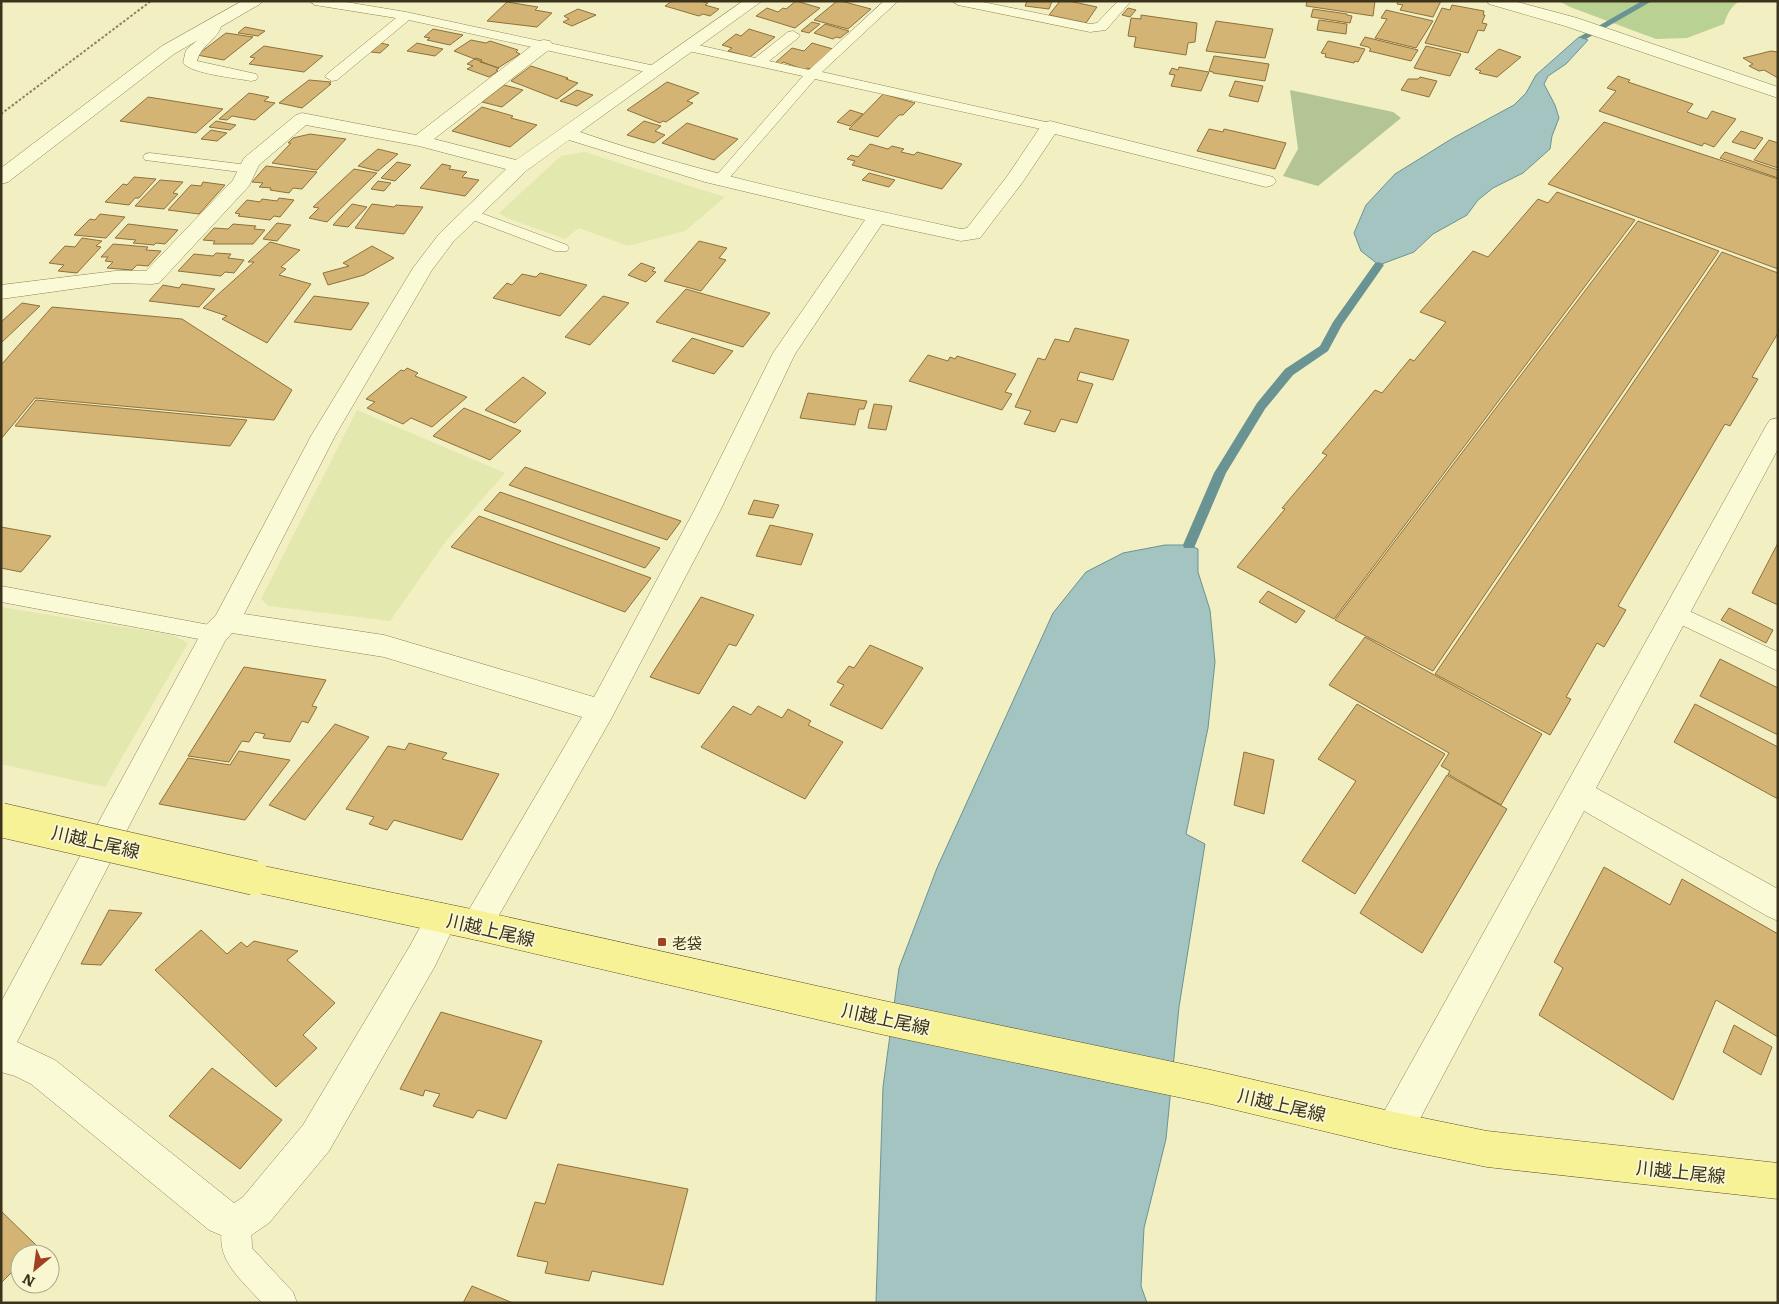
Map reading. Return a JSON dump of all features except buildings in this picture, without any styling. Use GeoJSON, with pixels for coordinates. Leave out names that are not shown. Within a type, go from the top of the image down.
{"type":"FeatureCollection","features":[{"type":"Feature","properties":{"kind":"main road","name":"川越上尾線"},"geometry":{"type":"LineString","coordinates":[[1,820],[880,1017],[1211,1087],[1394,1130],[1488,1149],[1778,1181]]}},
{"type":"Feature","properties":{"kind":"street"},"geometry":{"type":"LineString","coordinates":[[1,178],[168,50],[254,1]]}},
{"type":"Feature","properties":{"kind":"street"},"geometry":{"type":"LineString","coordinates":[[1,1037],[323,436],[422,268],[446,238],[520,167],[754,1]]}},
{"type":"Feature","properties":{"kind":"street"},"geometry":{"type":"LineString","coordinates":[[1495,1],[1571,22],[1778,93]]}},
{"type":"Feature","properties":{"kind":"street"},"geometry":{"type":"LineString","coordinates":[[420,140],[544,45]]}},
{"type":"Feature","properties":{"kind":"street"},"geometry":{"type":"LineString","coordinates":[[1,292],[115,278],[152,278],[242,182],[251,162],[302,119],[420,140],[520,167]]}},
{"type":"Feature","properties":{"kind":"street"},"geometry":{"type":"LineString","coordinates":[[566,133],[720,180],[962,235],[973,234],[1015,179],[1050,127],[1266,181]]}},
{"type":"Feature","properties":{"kind":"street"},"geometry":{"type":"LineString","coordinates":[[476,925],[601,710],[708,509],[784,353],[877,217]]}},
{"type":"Feature","properties":{"kind":"street"},"geometry":{"type":"LineString","coordinates":[[1394,1130],[1778,426]]}},
{"type":"Feature","properties":{"kind":"street"},"geometry":{"type":"LineString","coordinates":[[220,628],[384,646],[601,710]]}},
{"type":"Feature","properties":{"kind":"street"},"geometry":{"type":"LineString","coordinates":[[1578,793],[1778,906]]}},
{"type":"Feature","properties":{"kind":"street"},"geometry":{"type":"LineString","coordinates":[[1,1055],[20,1060],[43,1072],[222,1217],[237,1223],[256,1210],[316,1138],[423,955],[442,918]]}},
{"type":"Feature","properties":{"kind":"lane"},"geometry":{"type":"LineString","coordinates":[[315,1],[406,16],[655,70]]}},
{"type":"Feature","properties":{"kind":"lane"},"geometry":{"type":"LineString","coordinates":[[720,180],[756,136],[811,76],[892,1]]}},
{"type":"Feature","properties":{"kind":"lane"},"geometry":{"type":"LineString","coordinates":[[958,1],[1090,28],[1101,27],[1125,1]]}},
{"type":"Feature","properties":{"kind":"lane"},"geometry":{"type":"LineString","coordinates":[[332,77],[406,16]]}},
{"type":"Feature","properties":{"kind":"lane"},"geometry":{"type":"LineString","coordinates":[[216,23],[214,32],[193,50],[190,63],[196,66],[252,77]]}},
{"type":"Feature","properties":{"kind":"lane"},"geometry":{"type":"LineString","coordinates":[[757,63],[793,35]]}},
{"type":"Feature","properties":{"kind":"lane"},"geometry":{"type":"LineString","coordinates":[[689,47],[811,76],[1050,127]]}},
{"type":"Feature","properties":{"kind":"lane"},"geometry":{"type":"LineString","coordinates":[[150,157],[248,169]]}},
{"type":"Feature","properties":{"kind":"lane"},"geometry":{"type":"LineString","coordinates":[[470,214],[562,248]]}},
{"type":"Feature","properties":{"kind":"lane"},"geometry":{"type":"LineString","coordinates":[[1,594],[220,628]]}},
{"type":"Feature","properties":{"kind":"lane"},"geometry":{"type":"LineString","coordinates":[[1676,613],[1778,662]]}},
{"type":"Feature","properties":{"kind":"lane"},"geometry":{"type":"LineString","coordinates":[[237,1223],[237,1254],[282,1303]]}},
{"type":"Feature","properties":{"kind":"path"},"geometry":{"type":"LineString","coordinates":[[1,114],[151,1]]}},
{"type":"Feature","properties":{"kind":"green space"},"geometry":{"type":"Polygon","coordinates":[[[1559,1],[1740,1],[1734,5],[1724,24],[1687,38],[1656,39],[1570,7],[1559,1]]]}},
{"type":"Feature","properties":{"kind":"green space"},"geometry":{"type":"Polygon","coordinates":[[[1290,90],[1393,112],[1401,118],[1318,186],[1283,176],[1298,149],[1290,90]]]}},
{"type":"Feature","properties":{"kind":"green space"},"geometry":{"type":"Polygon","coordinates":[[[585,152],[725,197],[685,231],[628,246],[579,228],[565,239],[507,218],[499,213],[561,156],[585,152]]]}},
{"type":"Feature","properties":{"kind":"green space"},"geometry":{"type":"Polygon","coordinates":[[[357,410],[505,473],[446,541],[390,621],[269,606],[261,599],[357,410]]]}},
{"type":"Feature","properties":{"kind":"green space"},"geometry":{"type":"Polygon","coordinates":[[[1,607],[172,635],[188,643],[105,787],[1,764],[1,607]]]}},
{"type":"Feature","properties":{"kind":"water"},"geometry":{"type":"Polygon","coordinates":[[[1579,37],[1588,40],[1566,64],[1548,76],[1544,84],[1555,105],[1559,118],[1552,136],[1550,149],[1523,173],[1493,188],[1478,200],[1467,215],[1433,234],[1414,252],[1379,265],[1361,251],[1354,233],[1366,205],[1395,174],[1453,138],[1514,105],[1526,93],[1536,75],[1579,37]]]}},
{"type":"Feature","properties":{"kind":"water"},"geometry":{"type":"Polygon","coordinates":[[[1165,545],[1189,545],[1198,549],[1198,572],[1210,610],[1215,662],[1208,728],[1186,834],[1205,844],[1179,1007],[1166,1139],[1144,1228],[1141,1286],[1147,1303],[876,1303],[883,1087],[899,968],[937,868],[1053,613],[1086,572],[1123,553],[1165,545]]]}},
{"type":"Feature","properties":{"kind":"waterway"},"geometry":{"type":"LineString","coordinates":[[1583,37],[1648,1]]}},
{"type":"Feature","properties":{"kind":"waterway"},"geometry":{"type":"LineString","coordinates":[[1189,545],[1220,473],[1261,406],[1289,372],[1324,348],[1337,324],[1379,265]]}},
{"type":"Feature","properties":{"kind":"place","name":"老袋"},"geometry":{"type":"Point","coordinates":[662,942]}}]}
